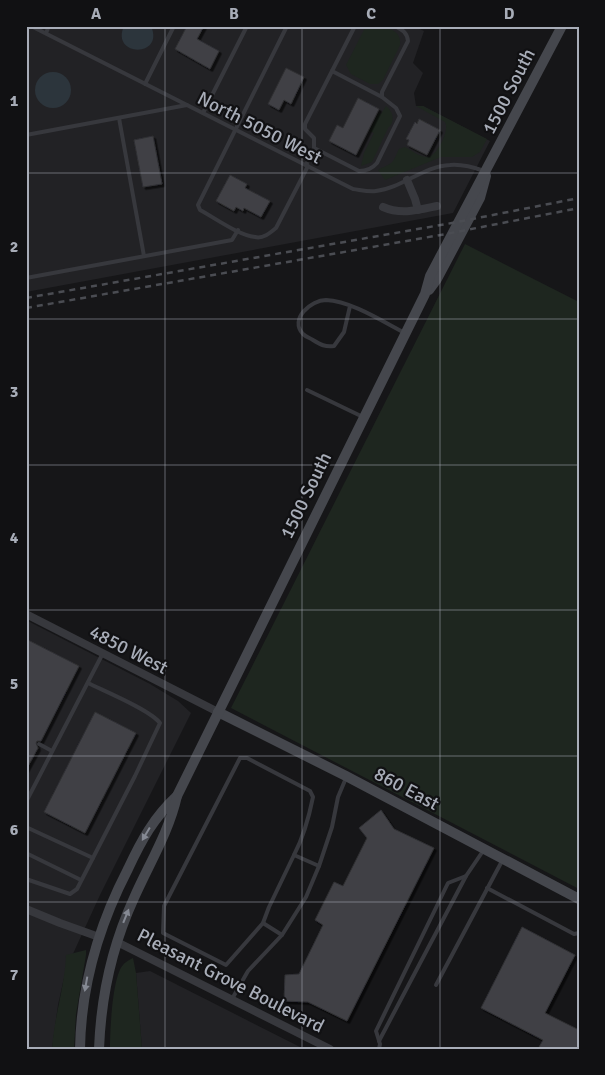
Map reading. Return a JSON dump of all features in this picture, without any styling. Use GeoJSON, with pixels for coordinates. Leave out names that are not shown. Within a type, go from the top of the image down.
{"type":"FeatureCollection","features":[{"type":"Feature","properties":{"kind":"street","name":"1500 South"},"geometry":{"type":"LineString","coordinates":[[218,712],[405,333],[425,294],[437,279],[480,198],[486,172],[562,26]]}},
{"type":"Feature","properties":{"kind":"street"},"geometry":{"type":"LineString","coordinates":[[407,180],[418,210]]}},
{"type":"Feature","properties":{"kind":"street"},"geometry":{"type":"LineString","coordinates":[[383,207],[400,212],[437,206]]}},
{"type":"Feature","properties":{"kind":"street","name":"4850 West"},"geometry":{"type":"LineString","coordinates":[[26,614],[218,712]]}},
{"type":"Feature","properties":{"kind":"street","name":"860 East"},"geometry":{"type":"LineString","coordinates":[[218,712],[346,776],[579,899]]}},
{"type":"Feature","properties":{"kind":"street","name":"Pleasant Grove Boulevard"},"geometry":{"type":"LineString","coordinates":[[99,1049],[105,989],[117,942],[134,897],[169,824],[177,796],[218,712]]}},
{"type":"Feature","properties":{"kind":"street","name":"Pleasant Grove Boulevard"},"geometry":{"type":"LineString","coordinates":[[80,1049],[86,985],[99,936],[118,887],[147,830],[177,796]]}},
{"type":"Feature","properties":{"kind":"street"},"geometry":{"type":"LineString","coordinates":[[26,909],[99,936]]}},
{"type":"Feature","properties":{"kind":"street","name":"Pleasant Grove Boulevard"},"geometry":{"type":"LineString","coordinates":[[117,942],[330,1049]]}},
{"type":"Feature","properties":{"kind":"lane","name":"North 5050 West"},"geometry":{"type":"LineString","coordinates":[[31,26],[353,189],[378,191],[449,165],[470,166],[486,172]]}},
{"type":"Feature","properties":{"kind":"lane"},"geometry":{"type":"LineString","coordinates":[[46,33],[49,26]]}},
{"type":"Feature","properties":{"kind":"lane"},"geometry":{"type":"LineString","coordinates":[[145,84],[174,26]]}},
{"type":"Feature","properties":{"kind":"lane"},"geometry":{"type":"LineString","coordinates":[[203,113],[247,26]]}},
{"type":"Feature","properties":{"kind":"lane"},"geometry":{"type":"LineString","coordinates":[[287,26],[198,205],[200,210],[256,238],[270,234],[276,228],[307,166],[314,148],[314,138],[305,129],[305,124],[356,26]]}},
{"type":"Feature","properties":{"kind":"lane"},"geometry":{"type":"LineString","coordinates":[[382,96],[382,92],[408,40],[403,30],[395,26]]}},
{"type":"Feature","properties":{"kind":"lane"},"geometry":{"type":"LineString","coordinates":[[314,148],[358,171],[365,171],[374,167],[400,116],[396,108],[382,96],[332,71]]}},
{"type":"Feature","properties":{"kind":"lane"},"geometry":{"type":"LineString","coordinates":[[26,135],[187,105]]}},
{"type":"Feature","properties":{"kind":"lane"},"geometry":{"type":"LineString","coordinates":[[119,118],[144,256]]}},
{"type":"Feature","properties":{"kind":"lane"},"geometry":{"type":"LineString","coordinates":[[26,278],[232,240],[238,230]]}},
{"type":"Feature","properties":{"kind":"lane"},"geometry":{"type":"LineString","coordinates":[[350,306],[344,332],[334,346],[325,347],[304,335],[300,329],[301,315],[308,306],[324,300],[350,306],[405,333]]}},
{"type":"Feature","properties":{"kind":"lane"},"geometry":{"type":"LineString","coordinates":[[307,390],[363,417]]}},
{"type":"Feature","properties":{"kind":"lane"},"geometry":{"type":"LineString","coordinates":[[26,802],[102,654]]}},
{"type":"Feature","properties":{"kind":"lane"},"geometry":{"type":"LineString","coordinates":[[26,879],[70,894],[77,889],[160,723],[157,719],[88,682]]}},
{"type":"Feature","properties":{"kind":"lane"},"geometry":{"type":"LineString","coordinates":[[39,744],[52,751]]}},
{"type":"Feature","properties":{"kind":"lane"},"geometry":{"type":"LineString","coordinates":[[240,758],[247,758],[310,791],[313,797],[309,818],[301,842],[294,855],[268,907],[263,923],[226,965],[164,933],[164,906],[240,758]]}},
{"type":"Feature","properties":{"kind":"lane"},"geometry":{"type":"LineString","coordinates":[[232,999],[248,971],[282,935],[306,898],[332,827],[338,797],[346,776]]}},
{"type":"Feature","properties":{"kind":"lane"},"geometry":{"type":"LineString","coordinates":[[26,827],[93,858]]}},
{"type":"Feature","properties":{"kind":"lane"},"geometry":{"type":"LineString","coordinates":[[379,1049],[380,1041],[466,876],[484,849]]}},
{"type":"Feature","properties":{"kind":"lane"},"geometry":{"type":"LineString","coordinates":[[26,853],[82,880]]}},
{"type":"Feature","properties":{"kind":"lane"},"geometry":{"type":"LineString","coordinates":[[294,855],[319,866]]}},
{"type":"Feature","properties":{"kind":"lane"},"geometry":{"type":"LineString","coordinates":[[436,986],[503,859]]}},
{"type":"Feature","properties":{"kind":"lane"},"geometry":{"type":"LineString","coordinates":[[380,1041],[376,1030],[448,883],[466,876]]}},
{"type":"Feature","properties":{"kind":"lane"},"geometry":{"type":"LineString","coordinates":[[487,888],[574,934],[579,933]]}},
{"type":"Feature","properties":{"kind":"lane"},"geometry":{"type":"LineString","coordinates":[[263,923],[282,935]]}},
{"type":"Feature","properties":{"kind":"shaded area"},"geometry":{"type":"Polygon","coordinates":[[[26,26],[413,26],[424,31],[413,63],[423,73],[414,93],[416,106],[423,106],[490,141],[453,213],[26,292],[26,26]]]}},
{"type":"Feature","properties":{"kind":"shaded area"},"geometry":{"type":"Polygon","coordinates":[[[124,26],[151,26],[153,36],[151,44],[138,50],[124,44],[122,36],[124,26]]]}},
{"type":"Feature","properties":{"kind":"shaded area"},"geometry":{"type":"Polygon","coordinates":[[[366,26],[389,28],[400,39],[400,45],[383,80],[378,84],[370,84],[351,74],[346,65],[366,26]]]}},
{"type":"Feature","properties":{"kind":"shaded area"},"geometry":{"type":"Polygon","coordinates":[[[53,72],[60,73],[66,77],[70,83],[70,97],[66,103],[60,107],[53,108],[46,107],[40,103],[36,97],[35,90],[36,83],[40,77],[46,73],[53,72]]]}},
{"type":"Feature","properties":{"kind":"shaded area"},"geometry":{"type":"Polygon","coordinates":[[[386,106],[392,114],[392,123],[372,162],[361,166],[364,153],[374,133],[369,131],[378,113],[381,114],[386,106]]]}},
{"type":"Feature","properties":{"kind":"shaded area"},"geometry":{"type":"Polygon","coordinates":[[[416,106],[423,106],[487,139],[480,152],[472,157],[441,157],[385,180],[378,170],[391,163],[399,149],[405,147],[427,157],[435,153],[442,142],[446,131],[445,122],[416,106]]]}},
{"type":"Feature","properties":{"kind":"shaded area"},"geometry":{"type":"Polygon","coordinates":[[[465,244],[579,302],[579,889],[231,708],[465,244]]]}},
{"type":"Feature","properties":{"kind":"shaded area"},"geometry":{"type":"Polygon","coordinates":[[[26,620],[150,684],[178,701],[191,713],[100,895],[66,969],[58,1005],[52,1049],[26,1049],[26,620]]]}},
{"type":"Feature","properties":{"kind":"shaded area"},"geometry":{"type":"Polygon","coordinates":[[[86,950],[76,1014],[74,1049],[52,1049],[66,955],[86,950]]]}},
{"type":"Feature","properties":{"kind":"shaded area"},"geometry":{"type":"Polygon","coordinates":[[[133,958],[136,973],[142,1049],[110,1049],[112,1005],[116,981],[123,965],[133,958]]]}},
{"type":"Feature","properties":{"kind":"shaded area"},"geometry":{"type":"Polygon","coordinates":[[[150,971],[304,1049],[142,1049],[136,973],[150,971]]]}},
{"type":"Feature","properties":{"kind":"building"},"geometry":{"type":"Polygon","coordinates":[[[187,26],[204,26],[197,39],[219,51],[210,69],[175,49],[187,26]]]}},
{"type":"Feature","properties":{"kind":"building"},"geometry":{"type":"Polygon","coordinates":[[[286,68],[304,77],[291,104],[284,100],[279,110],[268,104],[286,68]]]}},
{"type":"Feature","properties":{"kind":"building"},"geometry":{"type":"Polygon","coordinates":[[[358,98],[379,109],[356,155],[329,141],[337,125],[343,128],[358,98]]]}},
{"type":"Feature","properties":{"kind":"building"},"geometry":{"type":"Polygon","coordinates":[[[419,119],[440,130],[427,155],[407,145],[409,140],[406,139],[415,122],[417,124],[419,119]]]}},
{"type":"Feature","properties":{"kind":"building"},"geometry":{"type":"Polygon","coordinates":[[[153,136],[162,184],[143,187],[134,140],[153,136]]]}},
{"type":"Feature","properties":{"kind":"building"},"geometry":{"type":"Polygon","coordinates":[[[230,175],[247,184],[245,188],[270,201],[261,217],[244,208],[243,211],[236,207],[234,211],[216,201],[230,175]]]}},
{"type":"Feature","properties":{"kind":"building"},"geometry":{"type":"Polygon","coordinates":[[[26,639],[79,666],[41,741],[37,741],[38,748],[26,770],[26,639]]]}},
{"type":"Feature","properties":{"kind":"building"},"geometry":{"type":"Polygon","coordinates":[[[95,712],[136,733],[85,833],[44,812],[95,712]]]}},
{"type":"Feature","properties":{"kind":"building"},"geometry":{"type":"Polygon","coordinates":[[[381,810],[394,829],[434,848],[347,1021],[308,1002],[284,1001],[285,975],[299,974],[323,925],[315,920],[334,882],[343,886],[367,838],[359,828],[381,810]]]}},
{"type":"Feature","properties":{"kind":"building"},"geometry":{"type":"Polygon","coordinates":[[[522,927],[575,955],[545,1013],[579,1030],[579,1049],[538,1049],[543,1040],[481,1008],[522,927]]]}},
{"type":"Feature","properties":{"kind":"railway"},"geometry":{"type":"LineString","coordinates":[[26,298],[452,223],[579,198]]}},
{"type":"Feature","properties":{"kind":"railway"},"geometry":{"type":"LineString","coordinates":[[26,308],[446,234],[579,208]]}}]}
